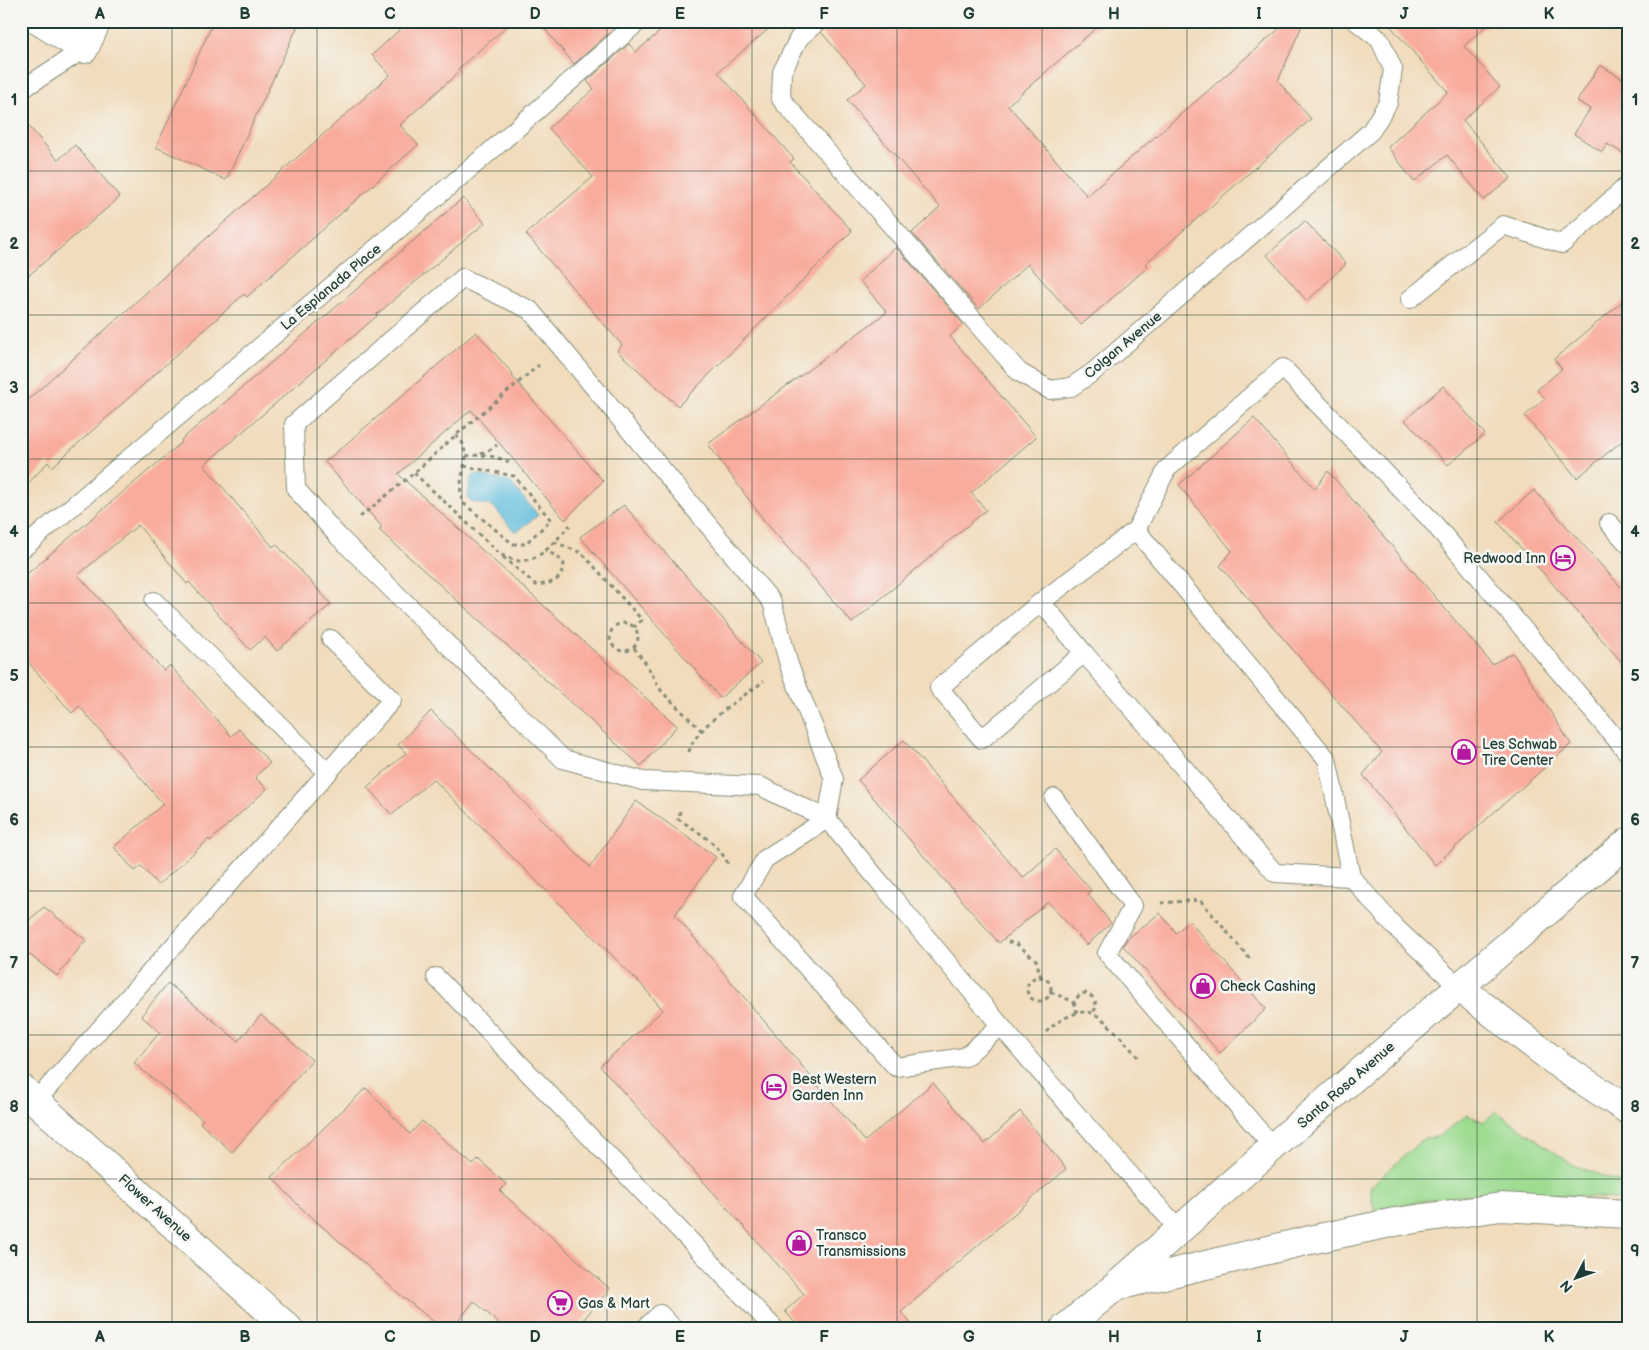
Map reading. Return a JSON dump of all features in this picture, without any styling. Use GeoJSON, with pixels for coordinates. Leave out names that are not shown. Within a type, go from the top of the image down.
{"type":"FeatureCollection","features":[{"type":"Feature","properties":{"kind":"main road"},"geometry":{"type":"LineString","coordinates":[[39,21],[84,49],[97,21]]}},
{"type":"Feature","properties":{"kind":"main road","name":"Santa Rosa Avenue"},"geometry":{"type":"LineString","coordinates":[[1064,1329],[1628,842]]}},
{"type":"Feature","properties":{"kind":"main road"},"geometry":{"type":"LineString","coordinates":[[1459,987],[1562,1067],[1628,1110]]}},
{"type":"Feature","properties":{"kind":"main road","name":"Flower Avenue"},"geometry":{"type":"LineString","coordinates":[[29,1094],[289,1329]]}},
{"type":"Feature","properties":{"kind":"main road"},"geometry":{"type":"LineString","coordinates":[[1116,1286],[1395,1222],[1501,1207],[1628,1214]]}},
{"type":"Feature","properties":{"kind":"lane","name":"La Esplanada Place"},"geometry":{"type":"LineString","coordinates":[[21,550],[493,150],[639,21]]}},
{"type":"Feature","properties":{"kind":"lane","name":"Colgan Avenue"},"geometry":{"type":"LineString","coordinates":[[818,21],[799,38],[782,72],[780,99],[1019,372],[1050,390],[1071,387],[1092,373],[1371,131],[1388,103],[1393,69],[1380,40],[1356,21]]}},
{"type":"Feature","properties":{"kind":"lane"},"geometry":{"type":"LineString","coordinates":[[21,90],[84,49]]}},
{"type":"Feature","properties":{"kind":"lane"},"geometry":{"type":"LineString","coordinates":[[1410,299],[1503,225],[1562,244],[1628,184]]}},
{"type":"Feature","properties":{"kind":"lane"},"geometry":{"type":"LineString","coordinates":[[1000,1026],[965,1057],[896,1067],[743,896],[765,859],[827,819],[834,779],[789,665],[772,602],[530,310],[463,278],[294,424],[296,489],[338,536],[562,759],[643,781],[760,786],[827,819],[1000,1026],[1179,1229]]}},
{"type":"Feature","properties":{"kind":"lane"},"geometry":{"type":"LineString","coordinates":[[1084,653],[982,739],[939,688],[1041,602],[1136,530],[1167,469],[1282,368],[1430,519],[1628,753]]}},
{"type":"Feature","properties":{"kind":"lane"},"geometry":{"type":"LineString","coordinates":[[1610,523],[1628,544]]}},
{"type":"Feature","properties":{"kind":"lane"},"geometry":{"type":"LineString","coordinates":[[1136,530],[1327,759],[1352,877],[1394,926],[1459,987]]}},
{"type":"Feature","properties":{"kind":"lane"},"geometry":{"type":"LineString","coordinates":[[154,601],[328,773]]}},
{"type":"Feature","properties":{"kind":"lane"},"geometry":{"type":"LineString","coordinates":[[1041,602],[1275,873],[1352,877]]}},
{"type":"Feature","properties":{"kind":"lane"},"geometry":{"type":"LineString","coordinates":[[29,1094],[328,773],[392,700],[331,639]]}},
{"type":"Feature","properties":{"kind":"lane"},"geometry":{"type":"LineString","coordinates":[[1054,798],[1133,906],[1107,953],[1273,1147]]}},
{"type":"Feature","properties":{"kind":"lane"},"geometry":{"type":"LineString","coordinates":[[436,977],[775,1329]]}},
{"type":"Feature","properties":{"kind":"lane"},"geometry":{"type":"LineString","coordinates":[[644,1329],[660,1314],[674,1329]]}},
{"type":"Feature","properties":{"kind":"path"},"geometry":{"type":"LineString","coordinates":[[338,536],[560,347]]}},
{"type":"Feature","properties":{"kind":"path"},"geometry":{"type":"LineString","coordinates":[[456,435],[463,444],[466,456],[464,466],[461,498],[463,504],[513,544],[525,544],[551,520],[514,476],[464,466]]}},
{"type":"Feature","properties":{"kind":"path"},"geometry":{"type":"LineString","coordinates":[[478,455],[497,445]]}},
{"type":"Feature","properties":{"kind":"path"},"geometry":{"type":"LineString","coordinates":[[466,456],[493,456],[513,464]]}},
{"type":"Feature","properties":{"kind":"path"},"geometry":{"type":"LineString","coordinates":[[414,473],[501,555],[536,585],[552,583],[561,576],[564,564],[558,557],[545,550]]}},
{"type":"Feature","properties":{"kind":"path"},"geometry":{"type":"LineString","coordinates":[[501,555],[520,561],[537,557],[570,525]]}},
{"type":"Feature","properties":{"kind":"path"},"geometry":{"type":"LineString","coordinates":[[554,542],[582,553],[642,620],[634,627]]}},
{"type":"Feature","properties":{"kind":"path"},"geometry":{"type":"LineString","coordinates":[[626,623],[634,627],[638,640],[634,648],[626,651],[617,650],[610,638],[613,629],[626,623]]}},
{"type":"Feature","properties":{"kind":"path"},"geometry":{"type":"LineString","coordinates":[[634,648],[645,662],[662,692],[701,730]]}},
{"type":"Feature","properties":{"kind":"path"},"geometry":{"type":"LineString","coordinates":[[688,760],[690,744],[701,730],[773,674],[789,665]]}},
{"type":"Feature","properties":{"kind":"path"},"geometry":{"type":"LineString","coordinates":[[682,804],[678,819],[707,837],[725,858],[743,896]]}},
{"type":"Feature","properties":{"kind":"path"},"geometry":{"type":"LineString","coordinates":[[1133,906],[1200,900],[1250,959]]}},
{"type":"Feature","properties":{"kind":"path"},"geometry":{"type":"LineString","coordinates":[[1008,942],[1017,944],[1036,960],[1041,977],[1050,984],[1051,992],[1047,998],[1040,1002],[1030,997],[1027,989],[1029,981],[1033,978],[1041,977]]}},
{"type":"Feature","properties":{"kind":"path"},"geometry":{"type":"LineString","coordinates":[[1051,992],[1074,1002]]}},
{"type":"Feature","properties":{"kind":"path"},"geometry":{"type":"LineString","coordinates":[[1074,1002],[1080,994],[1086,993],[1094,998],[1097,1007],[1092,1013]]}},
{"type":"Feature","properties":{"kind":"path"},"geometry":{"type":"LineString","coordinates":[[1074,1002],[1077,1013]]}},
{"type":"Feature","properties":{"kind":"path"},"geometry":{"type":"LineString","coordinates":[[1024,1053],[1053,1025],[1077,1013],[1092,1013],[1114,1029],[1138,1057]]}},
{"type":"Feature","properties":{"kind":"green space"},"geometry":{"type":"Polygon","coordinates":[[[1496,1111],[1573,1165],[1628,1185],[1628,1200],[1503,1191],[1435,1199],[1374,1210],[1370,1187],[1424,1138],[1438,1137],[1467,1115],[1484,1122],[1496,1111]]]}},
{"type":"Feature","properties":{"kind":"water"},"geometry":{"type":"Polygon","coordinates":[[[475,474],[510,482],[538,515],[518,531],[513,530],[493,506],[471,502],[468,498],[471,478],[475,474]]]}},
{"type":"Feature","properties":{"kind":"building"},"geometry":{"type":"Polygon","coordinates":[[[214,21],[300,21],[226,180],[156,147],[214,21]]]}},
{"type":"Feature","properties":{"kind":"building"},"geometry":{"type":"Polygon","coordinates":[[[409,21],[513,21],[458,69],[460,71],[400,125],[418,145],[247,297],[244,294],[52,467],[48,462],[21,491],[21,406],[390,75],[372,55],[409,21]]]}},
{"type":"Feature","properties":{"kind":"building"},"geometry":{"type":"Polygon","coordinates":[[[538,21],[610,21],[615,28],[574,64],[538,21]]]}},
{"type":"Feature","properties":{"kind":"building"},"geometry":{"type":"Polygon","coordinates":[[[672,21],[778,21],[718,72],[794,159],[790,162],[852,231],[678,406],[617,351],[622,345],[526,234],[593,177],[549,128],[594,89],[587,81],[629,44],[636,52],[672,21]]]}},
{"type":"Feature","properties":{"kind":"building"},"geometry":{"type":"Polygon","coordinates":[[[828,21],[1104,21],[1008,105],[1087,196],[1288,21],[1304,21],[1278,81],[1311,119],[1145,264],[1148,267],[1081,325],[1028,264],[979,309],[912,233],[940,207],[847,100],[866,84],[821,32],[828,25],[828,21]]]}},
{"type":"Feature","properties":{"kind":"building"},"geometry":{"type":"Polygon","coordinates":[[[1386,21],[1491,21],[1464,46],[1500,87],[1463,120],[1511,178],[1484,200],[1447,155],[1414,182],[1388,147],[1448,92],[1386,21]]]}},
{"type":"Feature","properties":{"kind":"building"},"geometry":{"type":"Polygon","coordinates":[[[1600,65],[1628,82],[1628,156],[1607,144],[1602,152],[1574,134],[1590,109],[1577,101],[1600,65]]]}},
{"type":"Feature","properties":{"kind":"building"},"geometry":{"type":"Polygon","coordinates":[[[21,117],[58,160],[75,145],[120,197],[21,282],[21,117]]]}},
{"type":"Feature","properties":{"kind":"building"},"geometry":{"type":"Polygon","coordinates":[[[463,198],[485,223],[204,465],[273,547],[276,544],[331,604],[277,651],[265,637],[250,650],[189,582],[187,584],[138,525],[78,575],[164,671],[170,665],[231,736],[239,729],[270,763],[255,777],[267,789],[158,885],[141,866],[135,871],[114,847],[163,804],[79,706],[72,713],[21,654],[21,579],[463,198]]]}},
{"type":"Feature","properties":{"kind":"building"},"geometry":{"type":"Polygon","coordinates":[[[1305,221],[1346,264],[1307,301],[1267,255],[1305,221]]]}},
{"type":"Feature","properties":{"kind":"building"},"geometry":{"type":"Polygon","coordinates":[[[896,247],[963,324],[950,336],[1036,437],[971,493],[986,510],[852,623],[763,519],[708,444],[887,312],[860,281],[896,247]]]}},
{"type":"Feature","properties":{"kind":"building"},"geometry":{"type":"Polygon","coordinates":[[[1628,297],[1628,436],[1577,478],[1525,416],[1545,398],[1537,390],[1562,369],[1554,359],[1628,297]]]}},
{"type":"Feature","properties":{"kind":"building"},"geometry":{"type":"Polygon","coordinates":[[[476,332],[603,481],[565,520],[471,410],[398,474],[677,726],[641,766],[379,530],[382,527],[325,462],[476,332]]]}},
{"type":"Feature","properties":{"kind":"building"},"geometry":{"type":"Polygon","coordinates":[[[1443,386],[1485,434],[1448,465],[1405,420],[1443,386]]]}},
{"type":"Feature","properties":{"kind":"building"},"geometry":{"type":"Polygon","coordinates":[[[1254,418],[1315,489],[1328,471],[1492,664],[1513,653],[1571,744],[1435,865],[1363,775],[1382,752],[1220,566],[1232,551],[1179,485],[1254,418]]]}},
{"type":"Feature","properties":{"kind":"building","name":"Redwood Inn"},"geometry":{"type":"Polygon","coordinates":[[[1534,490],[1628,595],[1628,669],[1498,522],[1534,490]]]}},
{"type":"Feature","properties":{"kind":"building"},"geometry":{"type":"Polygon","coordinates":[[[624,505],[761,663],[720,698],[580,537],[624,505]]]}},
{"type":"Feature","properties":{"kind":"building"},"geometry":{"type":"Polygon","coordinates":[[[431,711],[590,867],[636,801],[716,857],[675,915],[865,1141],[933,1083],[985,1144],[1020,1111],[1066,1169],[901,1312],[916,1329],[800,1329],[785,1311],[804,1294],[600,1066],[663,1010],[639,982],[433,779],[392,815],[367,787],[406,753],[398,745],[431,711]]]}},
{"type":"Feature","properties":{"kind":"building"},"geometry":{"type":"Polygon","coordinates":[[[904,740],[1023,878],[1055,849],[1091,890],[1087,893],[1111,923],[1087,945],[1048,902],[999,943],[858,780],[904,740]]]}},
{"type":"Feature","properties":{"kind":"building"},"geometry":{"type":"Polygon","coordinates":[[[44,907],[86,940],[57,976],[21,948],[21,927],[44,907]]]}},
{"type":"Feature","properties":{"kind":"building","name":"Check Cashing"},"geometry":{"type":"Polygon","coordinates":[[[1160,913],[1176,933],[1189,921],[1266,1009],[1220,1053],[1123,946],[1127,939],[1160,913]]]}},
{"type":"Feature","properties":{"kind":"building"},"geometry":{"type":"Polygon","coordinates":[[[168,983],[238,1041],[261,1015],[312,1060],[232,1152],[200,1123],[203,1120],[134,1063],[160,1032],[141,1016],[168,983]]]}},
{"type":"Feature","properties":{"kind":"building"},"geometry":{"type":"Polygon","coordinates":[[[366,1088],[410,1134],[422,1121],[473,1165],[478,1159],[506,1184],[500,1191],[610,1289],[575,1329],[505,1329],[474,1301],[452,1329],[443,1329],[398,1293],[300,1207],[272,1177],[366,1088]]]}},
{"type":"Feature","properties":{"kind":"place","name":"Redwood Inn"},"geometry":{"type":"Point","coordinates":[1563,558]}},
{"type":"Feature","properties":{"kind":"place","name":"Les Schwab Tire Center"},"geometry":{"type":"Point","coordinates":[1464,752]}},
{"type":"Feature","properties":{"kind":"place","name":"Check Cashing"},"geometry":{"type":"Point","coordinates":[1203,986]}},
{"type":"Feature","properties":{"kind":"place","name":"Best Western Garden Inn"},"geometry":{"type":"Point","coordinates":[774,1087]}},
{"type":"Feature","properties":{"kind":"place","name":"Transco Transmissions"},"geometry":{"type":"Point","coordinates":[799,1243]}},
{"type":"Feature","properties":{"kind":"place","name":"Gas & Mart"},"geometry":{"type":"Point","coordinates":[560,1303]}}]}
